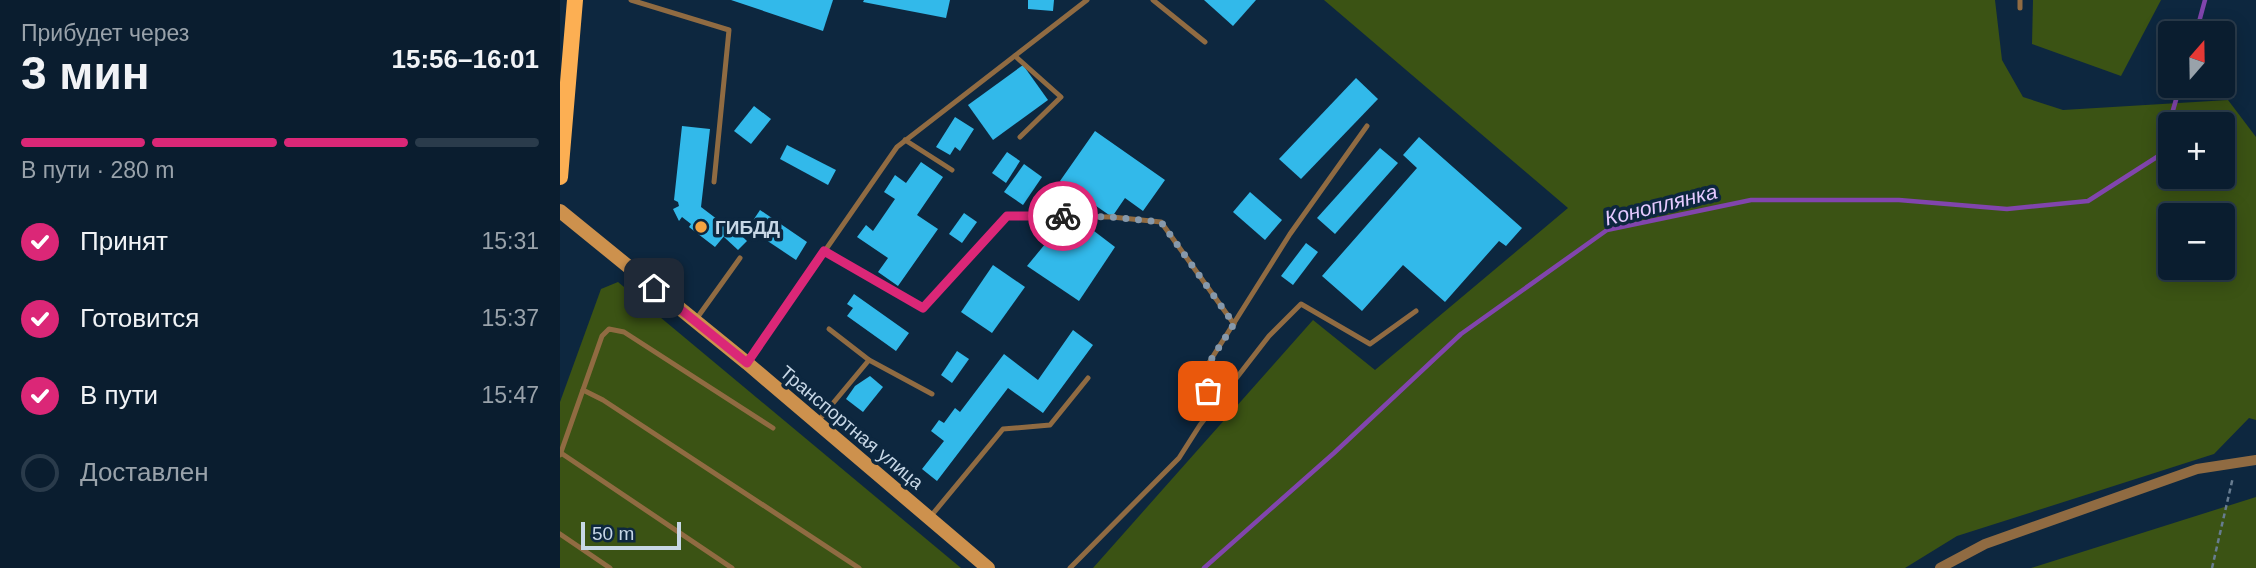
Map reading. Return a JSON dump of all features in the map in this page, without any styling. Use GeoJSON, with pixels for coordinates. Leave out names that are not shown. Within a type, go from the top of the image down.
{"type":"FeatureCollection","features":[{"type":"Feature","properties":{"kind":"main road"},"geometry":{"type":"LineString","coordinates":[[560,177],[575,0]]}},
{"type":"Feature","properties":{"kind":"main road","name":"Транспортная улица"},"geometry":{"type":"LineString","coordinates":[[560,211],[747,363],[988,568]]}},
{"type":"Feature","properties":{"kind":"street"},"geometry":{"type":"LineString","coordinates":[[1940,568],[1985,544],[2184,473],[2256,460]]}},
{"type":"Feature","properties":{"kind":"lane"},"geometry":{"type":"LineString","coordinates":[[631,0],[729,30],[715,182]]}},
{"type":"Feature","properties":{"kind":"lane"},"geometry":{"type":"LineString","coordinates":[[747,363],[897,147],[1087,0]]}},
{"type":"Feature","properties":{"kind":"lane"},"geometry":{"type":"LineString","coordinates":[[1153,0],[1205,42]]}},
{"type":"Feature","properties":{"kind":"lane"},"geometry":{"type":"LineString","coordinates":[[2020,0],[2020,8]]}},
{"type":"Feature","properties":{"kind":"lane"},"geometry":{"type":"LineString","coordinates":[[1015,56],[1061,97],[1020,136]]}},
{"type":"Feature","properties":{"kind":"lane"},"geometry":{"type":"LineString","coordinates":[[1211,413],[1205,369],[1290,234],[1367,127]]}},
{"type":"Feature","properties":{"kind":"lane"},"geometry":{"type":"LineString","coordinates":[[905,140],[952,170]]}},
{"type":"Feature","properties":{"kind":"lane"},"geometry":{"type":"LineString","coordinates":[[824,251],[923,308],[1007,216],[1112,217],[1161,222],[1234,324]]}},
{"type":"Feature","properties":{"kind":"lane"},"geometry":{"type":"LineString","coordinates":[[695,321],[740,258]]}},
{"type":"Feature","properties":{"kind":"lane"},"geometry":{"type":"LineString","coordinates":[[1070,568],[1179,458],[1269,336],[1301,304],[1370,344],[1416,311]]}},
{"type":"Feature","properties":{"kind":"lane"},"geometry":{"type":"LineString","coordinates":[[732,568],[560,454],[602,336],[609,329],[624,332],[773,428]]}},
{"type":"Feature","properties":{"kind":"lane"},"geometry":{"type":"LineString","coordinates":[[829,329],[869,360],[932,394]]}},
{"type":"Feature","properties":{"kind":"lane"},"geometry":{"type":"LineString","coordinates":[[817,422],[869,360]]}},
{"type":"Feature","properties":{"kind":"lane"},"geometry":{"type":"LineString","coordinates":[[929,518],[1003,429],[1050,425],[1088,378]]}},
{"type":"Feature","properties":{"kind":"lane"},"geometry":{"type":"LineString","coordinates":[[583,390],[615,407],[859,568]]}},
{"type":"Feature","properties":{"kind":"lane"},"geometry":{"type":"LineString","coordinates":[[560,534],[610,568]]}},
{"type":"Feature","properties":{"kind":"path"},"geometry":{"type":"LineString","coordinates":[[2212,568],[2236,463]]}},
{"type":"Feature","properties":{"kind":"green space"},"geometry":{"type":"Polygon","coordinates":[[[1324,0],[1995,0],[2002,60],[2023,97],[2063,110],[2228,100],[2256,137],[2256,420],[2249,418],[2214,454],[1957,536],[1905,568],[1093,568],[1313,320],[1375,370],[1568,208],[1324,0]]]}},
{"type":"Feature","properties":{"kind":"green space"},"geometry":{"type":"Polygon","coordinates":[[[2033,0],[2161,0],[2121,76],[2032,44],[2033,0]]]}},
{"type":"Feature","properties":{"kind":"green space"},"geometry":{"type":"Polygon","coordinates":[[[618,282],[961,568],[560,568],[560,402],[601,289],[618,282]]]}},
{"type":"Feature","properties":{"kind":"green space"},"geometry":{"type":"Polygon","coordinates":[[[2256,497],[2256,568],[2031,568],[2256,497]]]}},
{"type":"Feature","properties":{"kind":"building"},"geometry":{"type":"Polygon","coordinates":[[[731,0],[833,0],[823,31],[731,0]]]}},
{"type":"Feature","properties":{"kind":"building"},"geometry":{"type":"Polygon","coordinates":[[[950,0],[946,18],[863,2],[950,0]]]}},
{"type":"Feature","properties":{"kind":"building"},"geometry":{"type":"Polygon","coordinates":[[[1028,0],[1054,0],[1053,11],[1028,9],[1028,0]]]}},
{"type":"Feature","properties":{"kind":"building"},"geometry":{"type":"Polygon","coordinates":[[[1204,0],[1256,0],[1233,26],[1204,0]]]}},
{"type":"Feature","properties":{"kind":"building"},"geometry":{"type":"Polygon","coordinates":[[[1023,65],[1048,100],[993,140],[968,105],[1023,65]]]}},
{"type":"Feature","properties":{"kind":"building"},"geometry":{"type":"Polygon","coordinates":[[[1356,78],[1378,99],[1301,179],[1279,159],[1356,78]]]}},
{"type":"Feature","properties":{"kind":"building"},"geometry":{"type":"Polygon","coordinates":[[[754,106],[771,119],[751,144],[734,131],[754,106]]]}},
{"type":"Feature","properties":{"kind":"building"},"geometry":{"type":"Polygon","coordinates":[[[955,117],[974,129],[960,151],[955,147],[950,155],[936,147],[955,117]]]}},
{"type":"Feature","properties":{"kind":"building"},"geometry":{"type":"Polygon","coordinates":[[[682,126],[710,129],[701,207],[730,229],[715,247],[689,227],[691,224],[682,217],[679,221],[673,209],[679,206],[674,200],[682,126]]]}},
{"type":"Feature","properties":{"kind":"building"},"geometry":{"type":"Polygon","coordinates":[[[1095,131],[1165,180],[1143,211],[1125,198],[1112,217],[1060,181],[1095,131]]]}},
{"type":"Feature","properties":{"kind":"building"},"geometry":{"type":"Polygon","coordinates":[[[1419,137],[1522,228],[1506,246],[1499,241],[1445,302],[1403,265],[1362,311],[1322,276],[1417,168],[1403,155],[1419,137]]]}},
{"type":"Feature","properties":{"kind":"building"},"geometry":{"type":"Polygon","coordinates":[[[787,145],[836,170],[828,185],[780,159],[787,145]]]}},
{"type":"Feature","properties":{"kind":"building"},"geometry":{"type":"Polygon","coordinates":[[[1380,148],[1398,163],[1335,234],[1317,218],[1380,148]]]}},
{"type":"Feature","properties":{"kind":"building"},"geometry":{"type":"Polygon","coordinates":[[[1007,152],[1020,161],[1006,183],[992,173],[1007,152]]]}},
{"type":"Feature","properties":{"kind":"building"},"geometry":{"type":"Polygon","coordinates":[[[921,162],[943,177],[917,215],[938,229],[898,286],[878,272],[888,258],[857,237],[866,225],[873,231],[895,199],[884,192],[895,175],[906,183],[921,162]]]}},
{"type":"Feature","properties":{"kind":"building"},"geometry":{"type":"Polygon","coordinates":[[[1024,164],[1042,177],[1023,205],[1004,192],[1024,164]]]}},
{"type":"Feature","properties":{"kind":"building"},"geometry":{"type":"Polygon","coordinates":[[[1250,192],[1282,220],[1265,240],[1233,212],[1250,192]]]}},
{"type":"Feature","properties":{"kind":"building"},"geometry":{"type":"Polygon","coordinates":[[[760,210],[807,242],[796,260],[748,228],[760,210]]]}},
{"type":"Feature","properties":{"kind":"building"},"geometry":{"type":"Polygon","coordinates":[[[964,213],[977,222],[962,243],[949,234],[964,213]]]}},
{"type":"Feature","properties":{"kind":"building"},"geometry":{"type":"Polygon","coordinates":[[[733,228],[747,241],[738,250],[724,237],[733,228]]]}},
{"type":"Feature","properties":{"kind":"building"},"geometry":{"type":"Polygon","coordinates":[[[1094,231],[1115,247],[1079,301],[1027,266],[1055,232],[1094,231]]]}},
{"type":"Feature","properties":{"kind":"building"},"geometry":{"type":"Polygon","coordinates":[[[1306,243],[1318,252],[1293,285],[1281,276],[1306,243]]]}},
{"type":"Feature","properties":{"kind":"building"},"geometry":{"type":"Polygon","coordinates":[[[993,265],[1025,287],[992,333],[961,312],[993,265]]]}},
{"type":"Feature","properties":{"kind":"building"},"geometry":{"type":"Polygon","coordinates":[[[854,294],[909,333],[896,351],[847,316],[853,308],[847,304],[854,294]]]}},
{"type":"Feature","properties":{"kind":"building"},"geometry":{"type":"Polygon","coordinates":[[[1073,330],[1093,345],[1043,413],[1008,388],[937,481],[922,469],[944,441],[931,431],[939,420],[944,423],[955,408],[960,412],[1004,354],[1038,380],[1073,330]]]}},
{"type":"Feature","properties":{"kind":"building"},"geometry":{"type":"Polygon","coordinates":[[[957,351],[969,359],[952,383],[941,375],[957,351]]]}},
{"type":"Feature","properties":{"kind":"building"},"geometry":{"type":"Polygon","coordinates":[[[870,376],[883,387],[863,412],[846,399],[855,386],[870,376]]]}},
{"type":"Feature","properties":{"kind":"waterway","name":"Коноплянка"},"geometry":{"type":"LineString","coordinates":[[2199,21],[2205,0]]}},
{"type":"Feature","properties":{"kind":"waterway","name":"Коноплянка"},"geometry":{"type":"LineString","coordinates":[[1204,568],[1334,453],[1461,334],[1607,230],[1751,200],[1899,200],[2007,209],[2088,201],[2160,155],[2177,98]]}},
{"type":"Feature","properties":{"kind":"way so far"},"geometry":{"type":"LineString","coordinates":[[1063,216],[1161,222],[1234,324],[1205,369],[1208,391]]}},
{"type":"Feature","properties":{"kind":"place","name":"ГИБДД"},"geometry":{"type":"Point","coordinates":[701,227]}},
{"type":"Feature","properties":{"kind":"route"},"geometry":{"type":"LineString","coordinates":[[654,288],[747,363],[824,251],[923,308],[1007,216],[1063,216]]}}]}
